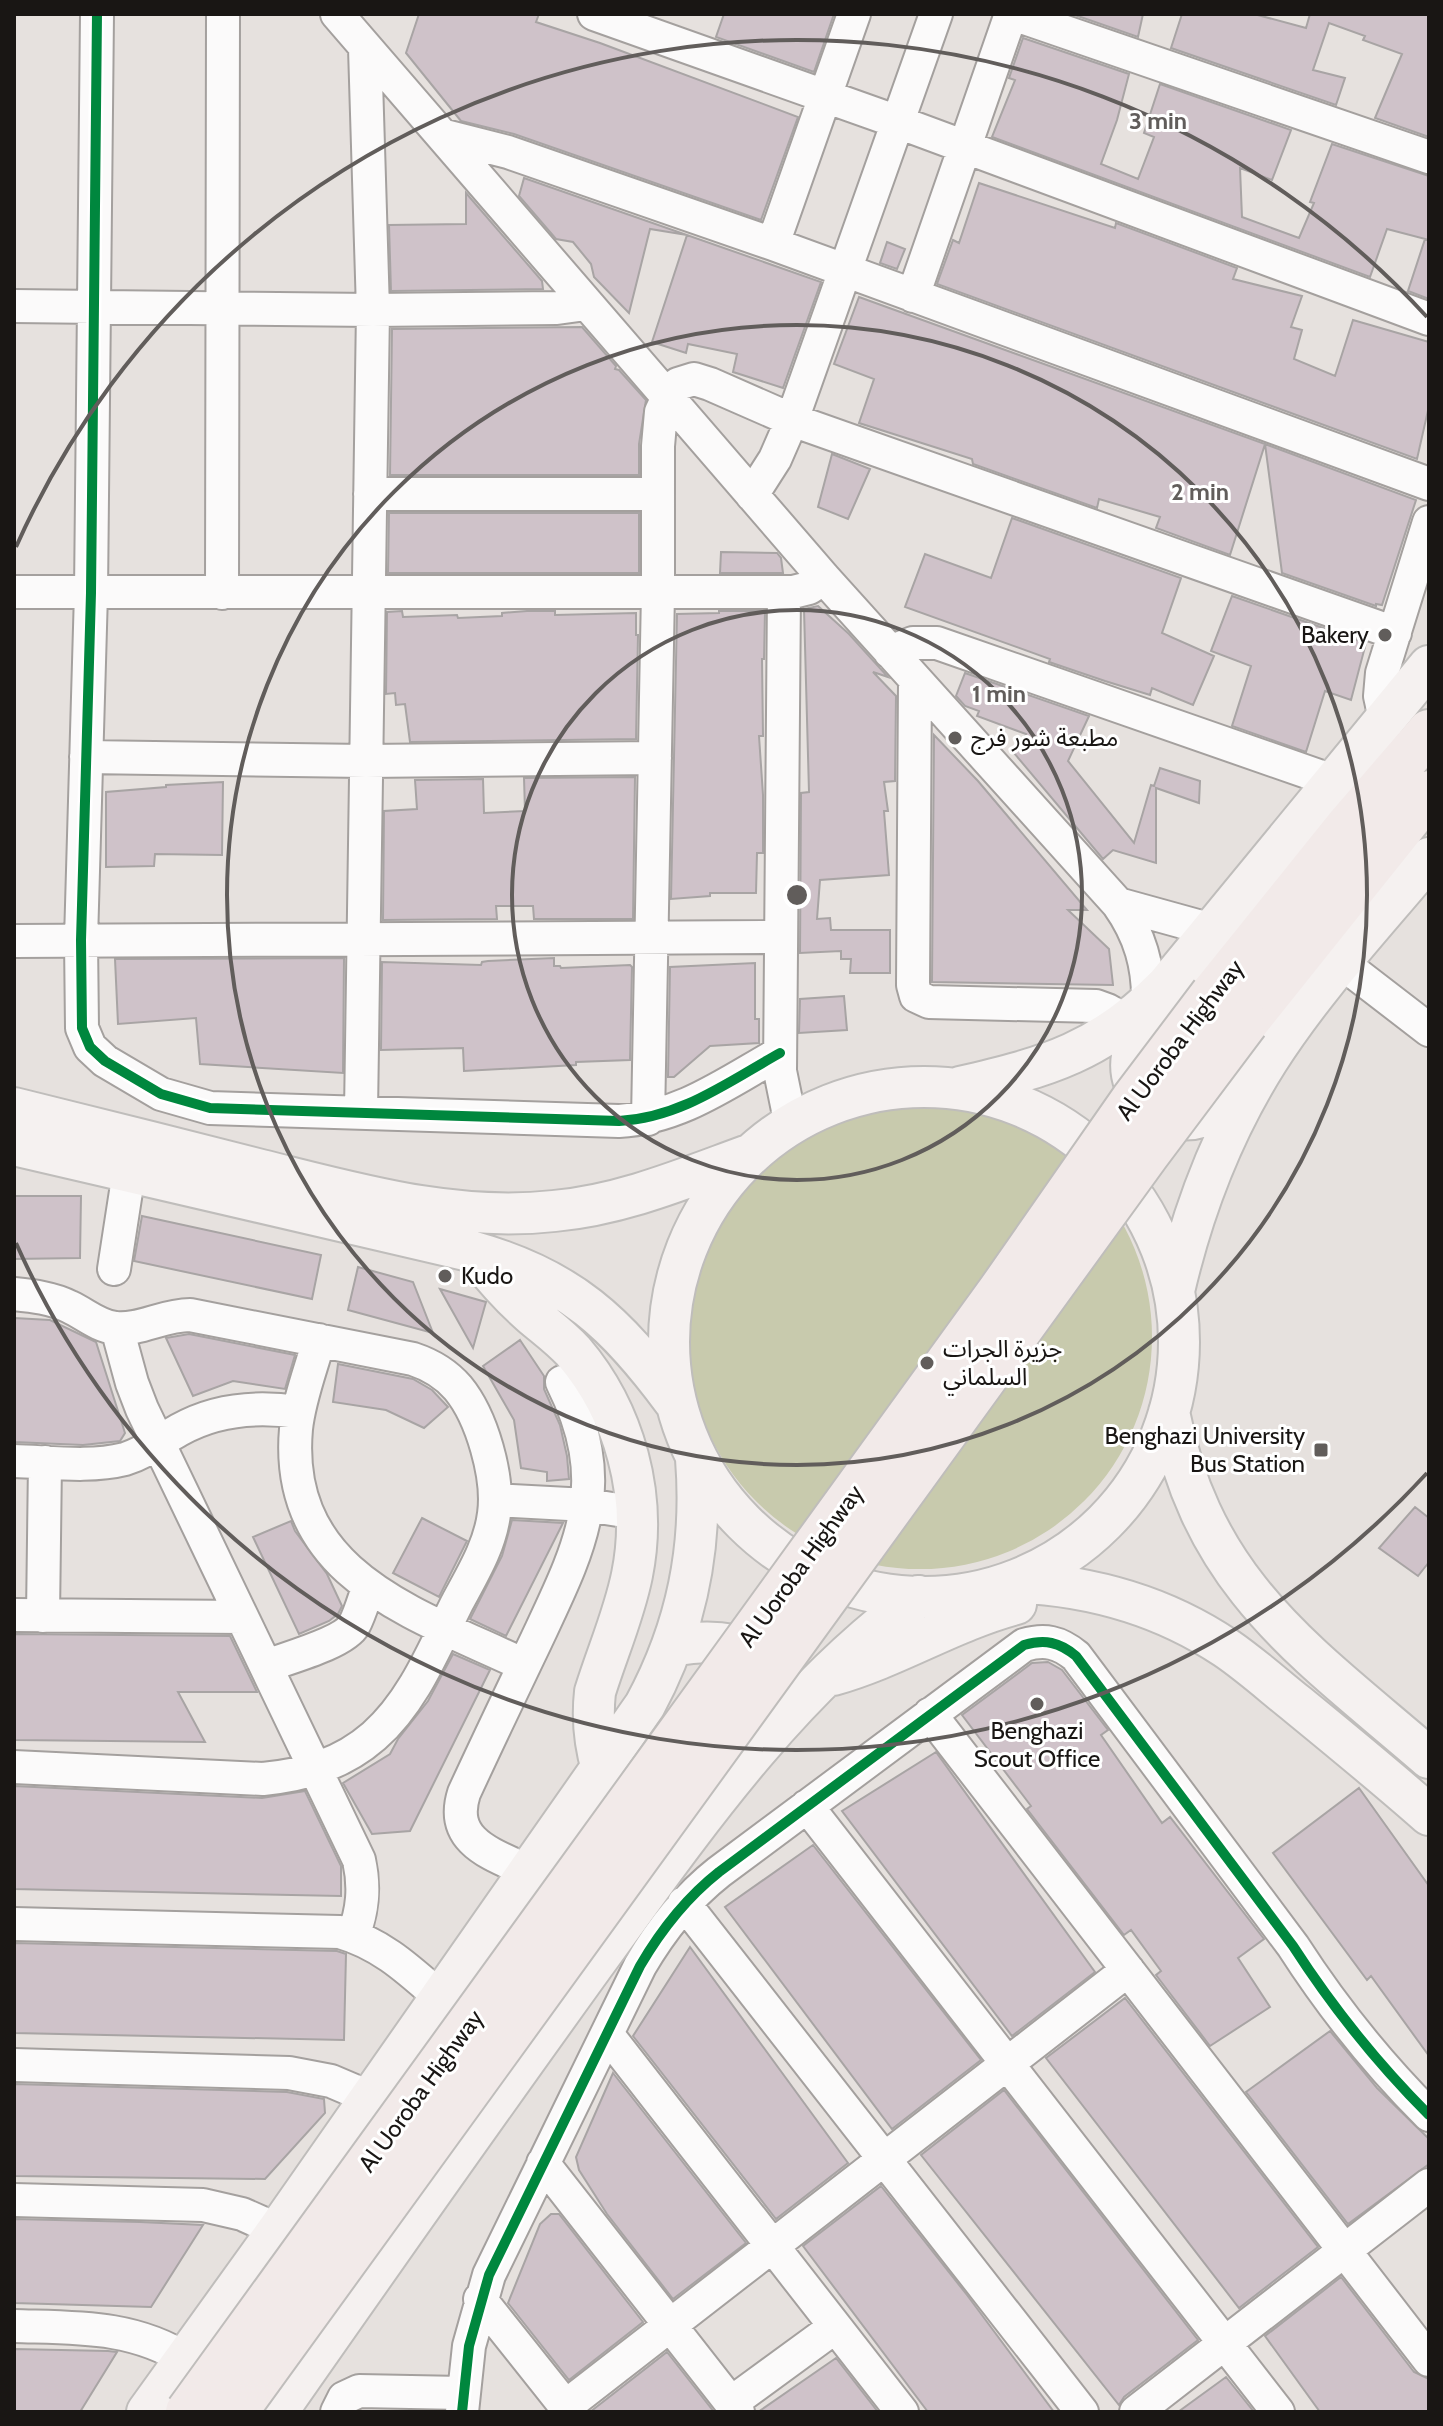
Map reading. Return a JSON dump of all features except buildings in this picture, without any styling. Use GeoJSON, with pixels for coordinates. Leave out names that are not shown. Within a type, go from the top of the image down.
{"type":"FeatureCollection","features":[{"type":"Feature","properties":{"kind":"highway","name":"Al Uoroba Highway"},"geometry":{"type":"LineString","coordinates":[[188,2412],[1000,1291],[1133,1100],[1213,994],[1348,826],[1429,732]]}},
{"type":"Feature","properties":{"kind":"highway","name":"Al Uoroba Highway"},"geometry":{"type":"LineString","coordinates":[[235,2412],[1082,1243],[1246,1022],[1429,793]]}},
{"type":"Feature","properties":{"kind":"main road"},"geometry":{"type":"LineString","coordinates":[[951,1089],[1058,1062],[1106,1037],[1148,1004],[1429,666]]}},
{"type":"Feature","properties":{"kind":"main road"},"geometry":{"type":"LineString","coordinates":[[1174,1291],[1205,1186],[1252,1087],[1288,1031],[1429,858]]}},
{"type":"Feature","properties":{"kind":"main road"},"geometry":{"type":"LineString","coordinates":[[1148,1004],[1157,1009],[1135,1043],[1132,1056],[1134,1084],[1141,1096],[1161,1114],[1186,1120],[1211,1114],[1252,1087]]}},
{"type":"Feature","properties":{"kind":"main road"},"geometry":{"type":"LineString","coordinates":[[923,1088],[951,1089],[994,1098],[1035,1113],[1060,1127],[1095,1154],[1126,1186],[1142,1210],[1167,1263],[1179,1321],[1179,1352],[1169,1412],[1146,1468],[1110,1516],[1063,1555],[1008,1582],[949,1595],[888,1594],[844,1584],[802,1566],[776,1550],[731,1509],[696,1459],[675,1402],[670,1372],[669,1327],[676,1281],[685,1253],[713,1199],[753,1153],[791,1125],[842,1101],[868,1094],[923,1088]]}},
{"type":"Feature","properties":{"kind":"main road"},"geometry":{"type":"LineString","coordinates":[[14,1108],[352,1193],[454,1212],[522,1214],[589,1206],[654,1190],[753,1153]]}},
{"type":"Feature","properties":{"kind":"main road"},"geometry":{"type":"LineString","coordinates":[[14,1145],[474,1252],[537,1275],[594,1310],[633,1347],[675,1402]]}},
{"type":"Feature","properties":{"kind":"main road"},"geometry":{"type":"LineString","coordinates":[[474,1252],[511,1296],[573,1351],[602,1392],[623,1438],[637,1513],[632,1575],[598,1682],[593,1711],[593,1731],[602,1769]]}},
{"type":"Feature","properties":{"kind":"main road"},"geometry":{"type":"LineString","coordinates":[[1169,1412],[1182,1466],[1197,1506],[1215,1543],[1247,1590],[1285,1632],[1429,1758]]}},
{"type":"Feature","properties":{"kind":"main road","name":"Al Uoroba Highway"},"geometry":{"type":"LineString","coordinates":[[147,2412],[187,2360],[645,1705],[674,1646],[687,1601],[696,1556],[699,1495],[696,1459]]}},
{"type":"Feature","properties":{"kind":"main road"},"geometry":{"type":"LineString","coordinates":[[1008,1582],[1069,1586],[1099,1592],[1162,1613],[1226,1648],[1429,1815]]}},
{"type":"Feature","properties":{"kind":"main road"},"geometry":{"type":"LineString","coordinates":[[814,1687],[993,1610],[1040,1599],[1099,1592]]}},
{"type":"Feature","properties":{"kind":"main road"},"geometry":{"type":"LineString","coordinates":[[277,2412],[680,1846],[814,1687],[868,1635],[919,1596]]}},
{"type":"Feature","properties":{"kind":"main road"},"geometry":{"type":"LineString","coordinates":[[674,1646],[711,1641],[749,1649],[814,1687]]}},
{"type":"Feature","properties":{"kind":"street"},"geometry":{"type":"LineString","coordinates":[[97,14],[91,593],[81,940],[82,1028],[90,1047],[105,1061],[161,1094],[193,1105],[619,1121],[648,1119],[692,1103],[780,1053]]}},
{"type":"Feature","properties":{"kind":"street"},"geometry":{"type":"LineString","coordinates":[[222,593],[225,308],[223,14]]}},
{"type":"Feature","properties":{"kind":"street"},"geometry":{"type":"LineString","coordinates":[[337,14],[824,578],[1118,904],[1133,926],[1143,951],[1148,1004],[1107,1010],[1096,1006],[929,1002],[916,996],[913,985],[915,681]]}},
{"type":"Feature","properties":{"kind":"street"},"geometry":{"type":"LineString","coordinates":[[594,14],[898,122],[1429,319]]}},
{"type":"Feature","properties":{"kind":"street"},"geometry":{"type":"LineString","coordinates":[[773,244],[854,14]]}},
{"type":"Feature","properties":{"kind":"street"},"geometry":{"type":"LineString","coordinates":[[752,495],[775,459],[792,420],[936,14]]}},
{"type":"Feature","properties":{"kind":"street"},"geometry":{"type":"LineString","coordinates":[[913,296],[1012,14],[1429,157]]}},
{"type":"Feature","properties":{"kind":"street"},"geometry":{"type":"LineString","coordinates":[[361,1112],[373,310],[365,48]]}},
{"type":"Feature","properties":{"kind":"street"},"geometry":{"type":"LineString","coordinates":[[445,136],[497,149],[773,244],[1429,484]]}},
{"type":"Feature","properties":{"kind":"street"},"geometry":{"type":"LineString","coordinates":[[14,306],[373,310],[557,308],[586,304]]}},
{"type":"Feature","properties":{"kind":"street"},"geometry":{"type":"LineString","coordinates":[[648,1119],[658,428],[667,396],[678,384],[686,380],[702,381],[792,420],[1395,633]]}},
{"type":"Feature","properties":{"kind":"street"},"geometry":{"type":"LineString","coordinates":[[370,494],[658,494]]}},
{"type":"Feature","properties":{"kind":"street"},"geometry":{"type":"LineString","coordinates":[[1385,719],[1380,684],[1429,522]]}},
{"type":"Feature","properties":{"kind":"street"},"geometry":{"type":"LineString","coordinates":[[14,592],[784,592],[801,591],[824,578]]}},
{"type":"Feature","properties":{"kind":"street"},"geometry":{"type":"LineString","coordinates":[[784,592],[780,1053],[782,1090],[791,1125]]}},
{"type":"Feature","properties":{"kind":"street"},"geometry":{"type":"LineString","coordinates":[[890,652],[913,643],[937,643],[1333,781]]}},
{"type":"Feature","properties":{"kind":"street"},"geometry":{"type":"LineString","coordinates":[[86,757],[366,761],[655,758]]}},
{"type":"Feature","properties":{"kind":"street"},"geometry":{"type":"LineString","coordinates":[[1118,904],[1212,930]]}},
{"type":"Feature","properties":{"kind":"street"},"geometry":{"type":"LineString","coordinates":[[14,941],[781,937]]}},
{"type":"Feature","properties":{"kind":"street"},"geometry":{"type":"LineString","coordinates":[[1342,963],[1429,1030]]}},
{"type":"Feature","properties":{"kind":"street"},"geometry":{"type":"LineString","coordinates":[[114,1269],[129,1172]]}},
{"type":"Feature","properties":{"kind":"street"},"geometry":{"type":"LineString","coordinates":[[14,1294],[56,1301],[98,1323],[117,1328],[137,1327],[161,1317],[190,1315],[413,1359],[437,1369],[466,1399],[472,1411],[493,1471],[496,1500],[485,1549],[413,1689],[388,1723],[355,1751],[316,1770],[263,1779],[14,1767]]}},
{"type":"Feature","properties":{"kind":"street"},"geometry":{"type":"LineString","coordinates":[[117,1328],[142,1409],[353,1846],[362,1875],[362,1907],[353,1936]]}},
{"type":"Feature","properties":{"kind":"street"},"geometry":{"type":"LineString","coordinates":[[319,1340],[298,1412],[297,1466],[312,1518],[330,1550],[368,1588],[388,1601],[524,1665]]}},
{"type":"Feature","properties":{"kind":"street"},"geometry":{"type":"LineString","coordinates":[[530,1872],[478,1846],[465,1831],[460,1812],[464,1793],[575,1556],[587,1505],[588,1462],[579,1421],[562,1382]]}},
{"type":"Feature","properties":{"kind":"street"},"geometry":{"type":"LineString","coordinates":[[242,1617],[28,1615],[30,1462],[110,1462],[127,1458],[204,1419],[228,1412],[253,1408],[298,1412]]}},
{"type":"Feature","properties":{"kind":"street"},"geometry":{"type":"LineString","coordinates":[[496,1500],[587,1505],[637,1513]]}},
{"type":"Feature","properties":{"kind":"street"},"geometry":{"type":"LineString","coordinates":[[266,1666],[349,1631],[355,1624],[368,1588]]}},
{"type":"Feature","properties":{"kind":"street"},"geometry":{"type":"LineString","coordinates":[[337,2412],[344,2398],[359,2391],[462,2402],[469,2346],[480,2299],[499,2252],[653,1944],[684,1903],[719,1872],[1024,1645],[1046,1641],[1076,1656],[1293,1946],[1356,2036],[1429,2115]]}},
{"type":"Feature","properties":{"kind":"street"},"geometry":{"type":"LineString","coordinates":[[930,1714],[1429,2360]]}},
{"type":"Feature","properties":{"kind":"street"},"geometry":{"type":"LineString","coordinates":[[807,1806],[1278,2412]]}},
{"type":"Feature","properties":{"kind":"street"},"geometry":{"type":"LineString","coordinates":[[684,1903],[1082,2412]]}},
{"type":"Feature","properties":{"kind":"street"},"geometry":{"type":"LineString","coordinates":[[14,1924],[312,1930],[353,1936],[390,1954],[441,1998]]}},
{"type":"Feature","properties":{"kind":"street"},"geometry":{"type":"LineString","coordinates":[[480,2299],[568,2409],[772,2245],[1128,1970]]}},
{"type":"Feature","properties":{"kind":"street"},"geometry":{"type":"LineString","coordinates":[[607,2034],[902,2412]]}},
{"type":"Feature","properties":{"kind":"street"},"geometry":{"type":"LineString","coordinates":[[14,2065],[289,2073],[331,2081],[371,2098]]}},
{"type":"Feature","properties":{"kind":"street"},"geometry":{"type":"LineString","coordinates":[[543,2163],[735,2407],[835,2327]]}},
{"type":"Feature","properties":{"kind":"street"},"geometry":{"type":"LineString","coordinates":[[1136,2412],[1429,2185]]}},
{"type":"Feature","properties":{"kind":"street"},"geometry":{"type":"LineString","coordinates":[[14,2200],[203,2205],[242,2214],[278,2230]]}},
{"type":"Feature","properties":{"kind":"street"},"geometry":{"type":"LineString","coordinates":[[14,2326],[99,2328],[124,2332],[157,2343],[187,2360]]}},
{"type":"Feature","properties":{"kind":"green space"},"geometry":{"type":"Polygon","coordinates":[[[920,1105],[965,1110],[1009,1123],[1049,1144],[1084,1173],[1113,1208],[1134,1248],[1147,1292],[1152,1337],[1147,1382],[1134,1426],[1113,1466],[1084,1501],[1049,1530],[1009,1551],[965,1564],[920,1569],[875,1564],[831,1551],[791,1530],[756,1501],[727,1466],[706,1426],[693,1382],[688,1337],[693,1292],[706,1248],[727,1208],[756,1173],[791,1144],[831,1123],[875,1110],[920,1105]]]}},
{"type":"Feature","properties":{"kind":"cycle path"},"geometry":{"type":"LineString","coordinates":[[97,14],[91,593],[81,940],[82,1028],[90,1047],[105,1061],[161,1094],[210,1108],[619,1121],[683,1106],[780,1053]]}},
{"type":"Feature","properties":{"kind":"cycle path"},"geometry":{"type":"LineString","coordinates":[[462,2412],[469,2346],[489,2275],[640,1966],[666,1927],[719,1872],[1024,1645],[1052,1643],[1076,1656],[1340,2013],[1429,2115]]}},
{"type":"Feature","properties":{"kind":"place","name":"Bakery"},"geometry":{"type":"Point","coordinates":[1385,635]}},
{"type":"Feature","properties":{"kind":"place","name":"مطبعة شور فرج"},"geometry":{"type":"Point","coordinates":[955,738]}},
{"type":"Feature","properties":{"kind":"place","name":"Kudo"},"geometry":{"type":"Point","coordinates":[445,1276]}},
{"type":"Feature","properties":{"kind":"place","name":"جزيرة الجرات السلماني"},"geometry":{"type":"Point","coordinates":[927,1363]}},
{"type":"Feature","properties":{"kind":"place","name":"Benghazi University Bus Station"},"geometry":{"type":"Point","coordinates":[1321,1450]}},
{"type":"Feature","properties":{"kind":"place","name":"Benghazi Scout Office"},"geometry":{"type":"Point","coordinates":[1037,1704]}}]}
